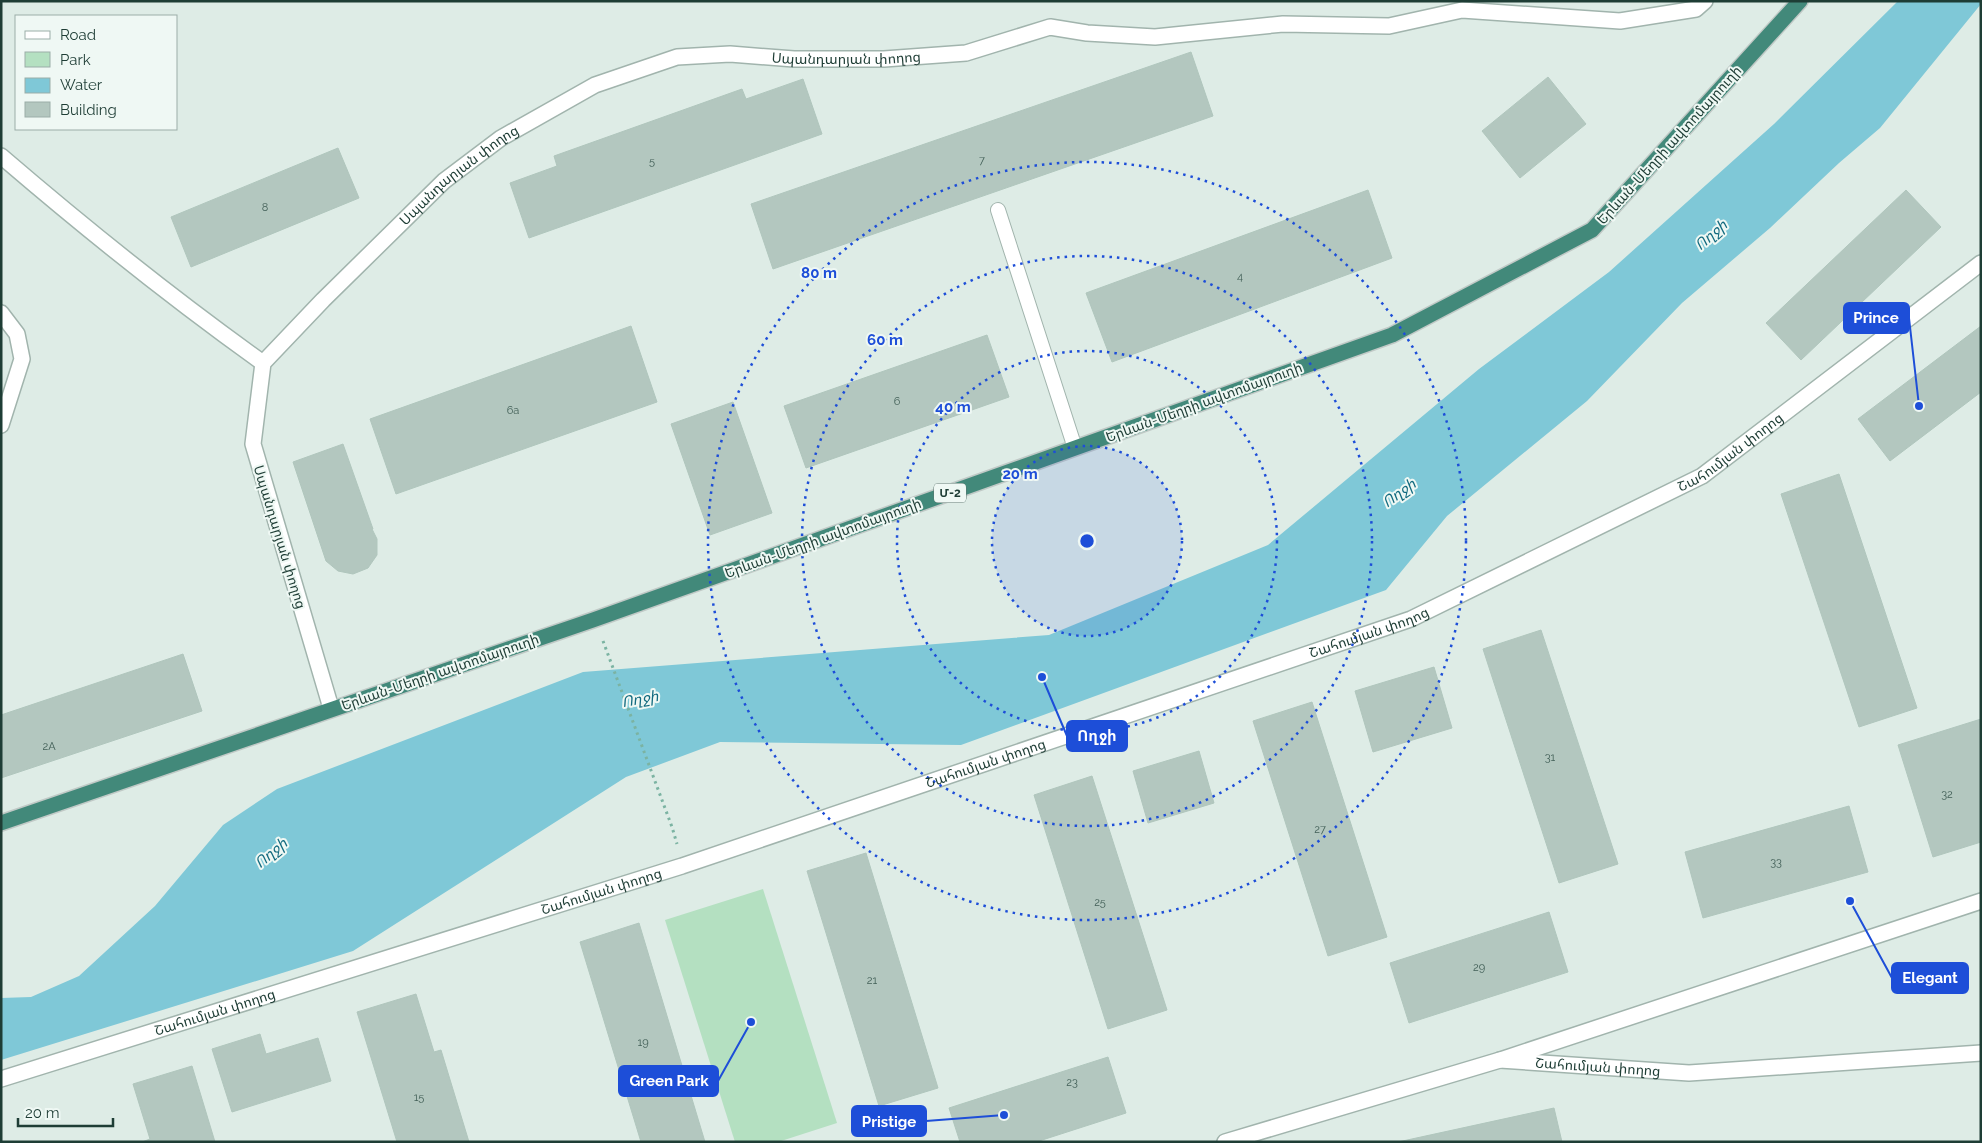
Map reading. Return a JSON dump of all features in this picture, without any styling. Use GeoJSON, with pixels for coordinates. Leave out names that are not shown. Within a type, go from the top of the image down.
{"type":"FeatureCollection","features":[{"type":"Feature","properties":{"kind":"highway","name":"Երևան-Մեղրի ավտոմայրուղի"},"geometry":{"type":"LineString","coordinates":[[1,823],[331,708],[593,620],[1392,335],[1592,230],[1800,1]]}},
{"type":"Feature","properties":{"kind":"street","name":"Սպանդարյան փողոց"},"geometry":{"type":"LineString","coordinates":[[331,708],[253,444],[263,363],[323,300],[444,181],[502,138],[595,85],[677,57],[730,54],[794,59],[884,59],[966,53],[1050,26],[1087,33],[1156,37],[1283,24],[1389,26],[1462,10],[1620,21],[1696,9],[1705,1]]}},
{"type":"Feature","properties":{"kind":"street"},"geometry":{"type":"LineString","coordinates":[[1,156],[72,217],[186,308],[263,363]]}},
{"type":"Feature","properties":{"kind":"street","name":"Շահումյան փողոց"},"geometry":{"type":"LineString","coordinates":[[1,1079],[682,866],[1411,619],[1702,476],[1981,263]]}},
{"type":"Feature","properties":{"kind":"street"},"geometry":{"type":"LineString","coordinates":[[1,313],[17,334],[22,359],[1,425]]}},
{"type":"Feature","properties":{"kind":"street"},"geometry":{"type":"LineString","coordinates":[[1500,1060],[1981,902]]}},
{"type":"Feature","properties":{"kind":"street","name":"Շահումյան փողոց"},"geometry":{"type":"LineString","coordinates":[[1225,1142],[1500,1060],[1689,1074],[1981,1053]]}},
{"type":"Feature","properties":{"kind":"lane"},"geometry":{"type":"LineString","coordinates":[[998,210],[1075,448]]}},
{"type":"Feature","properties":{"kind":"path"},"geometry":{"type":"LineString","coordinates":[[608,652],[672,827]]}},
{"type":"Feature","properties":{"kind":"green space"},"geometry":{"type":"Polygon","coordinates":[[[763,889],[837,1123],[778,1142],[735,1142],[665,920],[763,889]]]}},
{"type":"Feature","properties":{"kind":"water"},"geometry":{"type":"Polygon","coordinates":[[[1898,1],[1981,1],[1981,4],[1880,128],[1839,163],[1770,228],[1682,303],[1587,401],[1447,516],[1386,590],[961,745],[720,742],[626,777],[353,951],[1,1060],[1,998],[31,997],[79,976],[155,906],[223,825],[277,789],[583,672],[1049,635],[1268,545],[1479,369],[1609,272],[1774,124],[1898,1]]]}},
{"type":"Feature","properties":{"kind":"building"},"geometry":{"type":"Polygon","coordinates":[[[1191,52],[1213,116],[773,269],[751,204],[1191,52]]]}},
{"type":"Feature","properties":{"kind":"building"},"geometry":{"type":"Polygon","coordinates":[[[1548,77],[1586,124],[1520,178],[1482,131],[1548,77]]]}},
{"type":"Feature","properties":{"kind":"building"},"geometry":{"type":"Polygon","coordinates":[[[803,79],[822,134],[529,238],[510,183],[557,166],[554,156],[742,89],[746,99],[803,79]]]}},
{"type":"Feature","properties":{"kind":"building"},"geometry":{"type":"Polygon","coordinates":[[[338,148],[359,198],[191,267],[171,217],[338,148]]]}},
{"type":"Feature","properties":{"kind":"building"},"geometry":{"type":"Polygon","coordinates":[[[1368,190],[1392,258],[1112,362],[1086,293],[1368,190]]]}},
{"type":"Feature","properties":{"kind":"building"},"geometry":{"type":"Polygon","coordinates":[[[1906,190],[1941,227],[1801,360],[1766,323],[1906,190]]]}},
{"type":"Feature","properties":{"kind":"building"},"geometry":{"type":"Polygon","coordinates":[[[631,326],[657,402],[396,494],[370,419],[631,326]]]}},
{"type":"Feature","properties":{"kind":"building"},"geometry":{"type":"Polygon","coordinates":[[[1981,326],[1981,392],[1890,461],[1858,419],[1981,326]]]}},
{"type":"Feature","properties":{"kind":"building"},"geometry":{"type":"Polygon","coordinates":[[[987,335],[1009,397],[806,468],[784,406],[987,335]]]}},
{"type":"Feature","properties":{"kind":"building"},"geometry":{"type":"Polygon","coordinates":[[[733,402],[772,513],[710,535],[671,424],[733,402]]]}},
{"type":"Feature","properties":{"kind":"building"},"geometry":{"type":"Polygon","coordinates":[[[343,444],[377,539],[377,555],[368,568],[353,574],[338,571],[326,561],[293,462],[343,444]]]}},
{"type":"Feature","properties":{"kind":"building"},"geometry":{"type":"Polygon","coordinates":[[[1839,474],[1917,708],[1859,727],[1781,494],[1839,474]]]}},
{"type":"Feature","properties":{"kind":"building"},"geometry":{"type":"Polygon","coordinates":[[[1541,630],[1618,864],[1559,883],[1483,649],[1541,630]]]}},
{"type":"Feature","properties":{"kind":"building"},"geometry":{"type":"Polygon","coordinates":[[[183,654],[202,711],[1,778],[1,715],[183,654]]]}},
{"type":"Feature","properties":{"kind":"building"},"geometry":{"type":"Polygon","coordinates":[[[1434,667],[1452,728],[1373,752],[1355,691],[1434,667]]]}},
{"type":"Feature","properties":{"kind":"building"},"geometry":{"type":"Polygon","coordinates":[[[1312,702],[1387,937],[1328,956],[1253,721],[1312,702]]]}},
{"type":"Feature","properties":{"kind":"building"},"geometry":{"type":"Polygon","coordinates":[[[1981,719],[1981,842],[1933,857],[1898,745],[1981,719]]]}},
{"type":"Feature","properties":{"kind":"building"},"geometry":{"type":"Polygon","coordinates":[[[1199,751],[1214,803],[1148,823],[1133,771],[1199,751]]]}},
{"type":"Feature","properties":{"kind":"building"},"geometry":{"type":"Polygon","coordinates":[[[1092,776],[1167,1010],[1108,1029],[1034,795],[1092,776]]]}},
{"type":"Feature","properties":{"kind":"building"},"geometry":{"type":"Polygon","coordinates":[[[1849,806],[1868,872],[1703,918],[1685,852],[1849,806]]]}},
{"type":"Feature","properties":{"kind":"building"},"geometry":{"type":"Polygon","coordinates":[[[866,853],[938,1088],[879,1106],[807,871],[866,853]]]}},
{"type":"Feature","properties":{"kind":"building"},"geometry":{"type":"Polygon","coordinates":[[[1549,912],[1568,972],[1409,1023],[1390,963],[1549,912]]]}},
{"type":"Feature","properties":{"kind":"building"},"geometry":{"type":"Polygon","coordinates":[[[639,923],[705,1142],[641,1142],[580,942],[639,923]]]}},
{"type":"Feature","properties":{"kind":"building"},"geometry":{"type":"Polygon","coordinates":[[[416,994],[434,1052],[441,1050],[469,1142],[397,1142],[357,1012],[416,994]]]}},
{"type":"Feature","properties":{"kind":"building"},"geometry":{"type":"Polygon","coordinates":[[[260,1034],[266,1054],[318,1038],[331,1081],[232,1112],[212,1049],[260,1034]]]}},
{"type":"Feature","properties":{"kind":"building"},"geometry":{"type":"Polygon","coordinates":[[[1108,1057],[1126,1113],[1036,1142],[960,1142],[949,1108],[1108,1057]]]}},
{"type":"Feature","properties":{"kind":"building"},"geometry":{"type":"Polygon","coordinates":[[[192,1066],[215,1142],[142,1142],[150,1139],[133,1084],[192,1066]]]}},
{"type":"Feature","properties":{"kind":"building"},"geometry":{"type":"Polygon","coordinates":[[[1554,1108],[1562,1142],[1398,1142],[1554,1108]]]}},
{"type":"Feature","properties":{"kind":"place","name":"Prince"},"geometry":{"type":"Point","coordinates":[1919,406]}},
{"type":"Feature","properties":{"kind":"place","name":"Ողջի"},"geometry":{"type":"Point","coordinates":[1042,677]}},
{"type":"Feature","properties":{"kind":"place","name":"Elegant"},"geometry":{"type":"Point","coordinates":[1850,901]}},
{"type":"Feature","properties":{"kind":"place","name":"Green Park"},"geometry":{"type":"Point","coordinates":[751,1022]}},
{"type":"Feature","properties":{"kind":"place","name":"Pristige"},"geometry":{"type":"Point","coordinates":[1004,1115]}}]}
